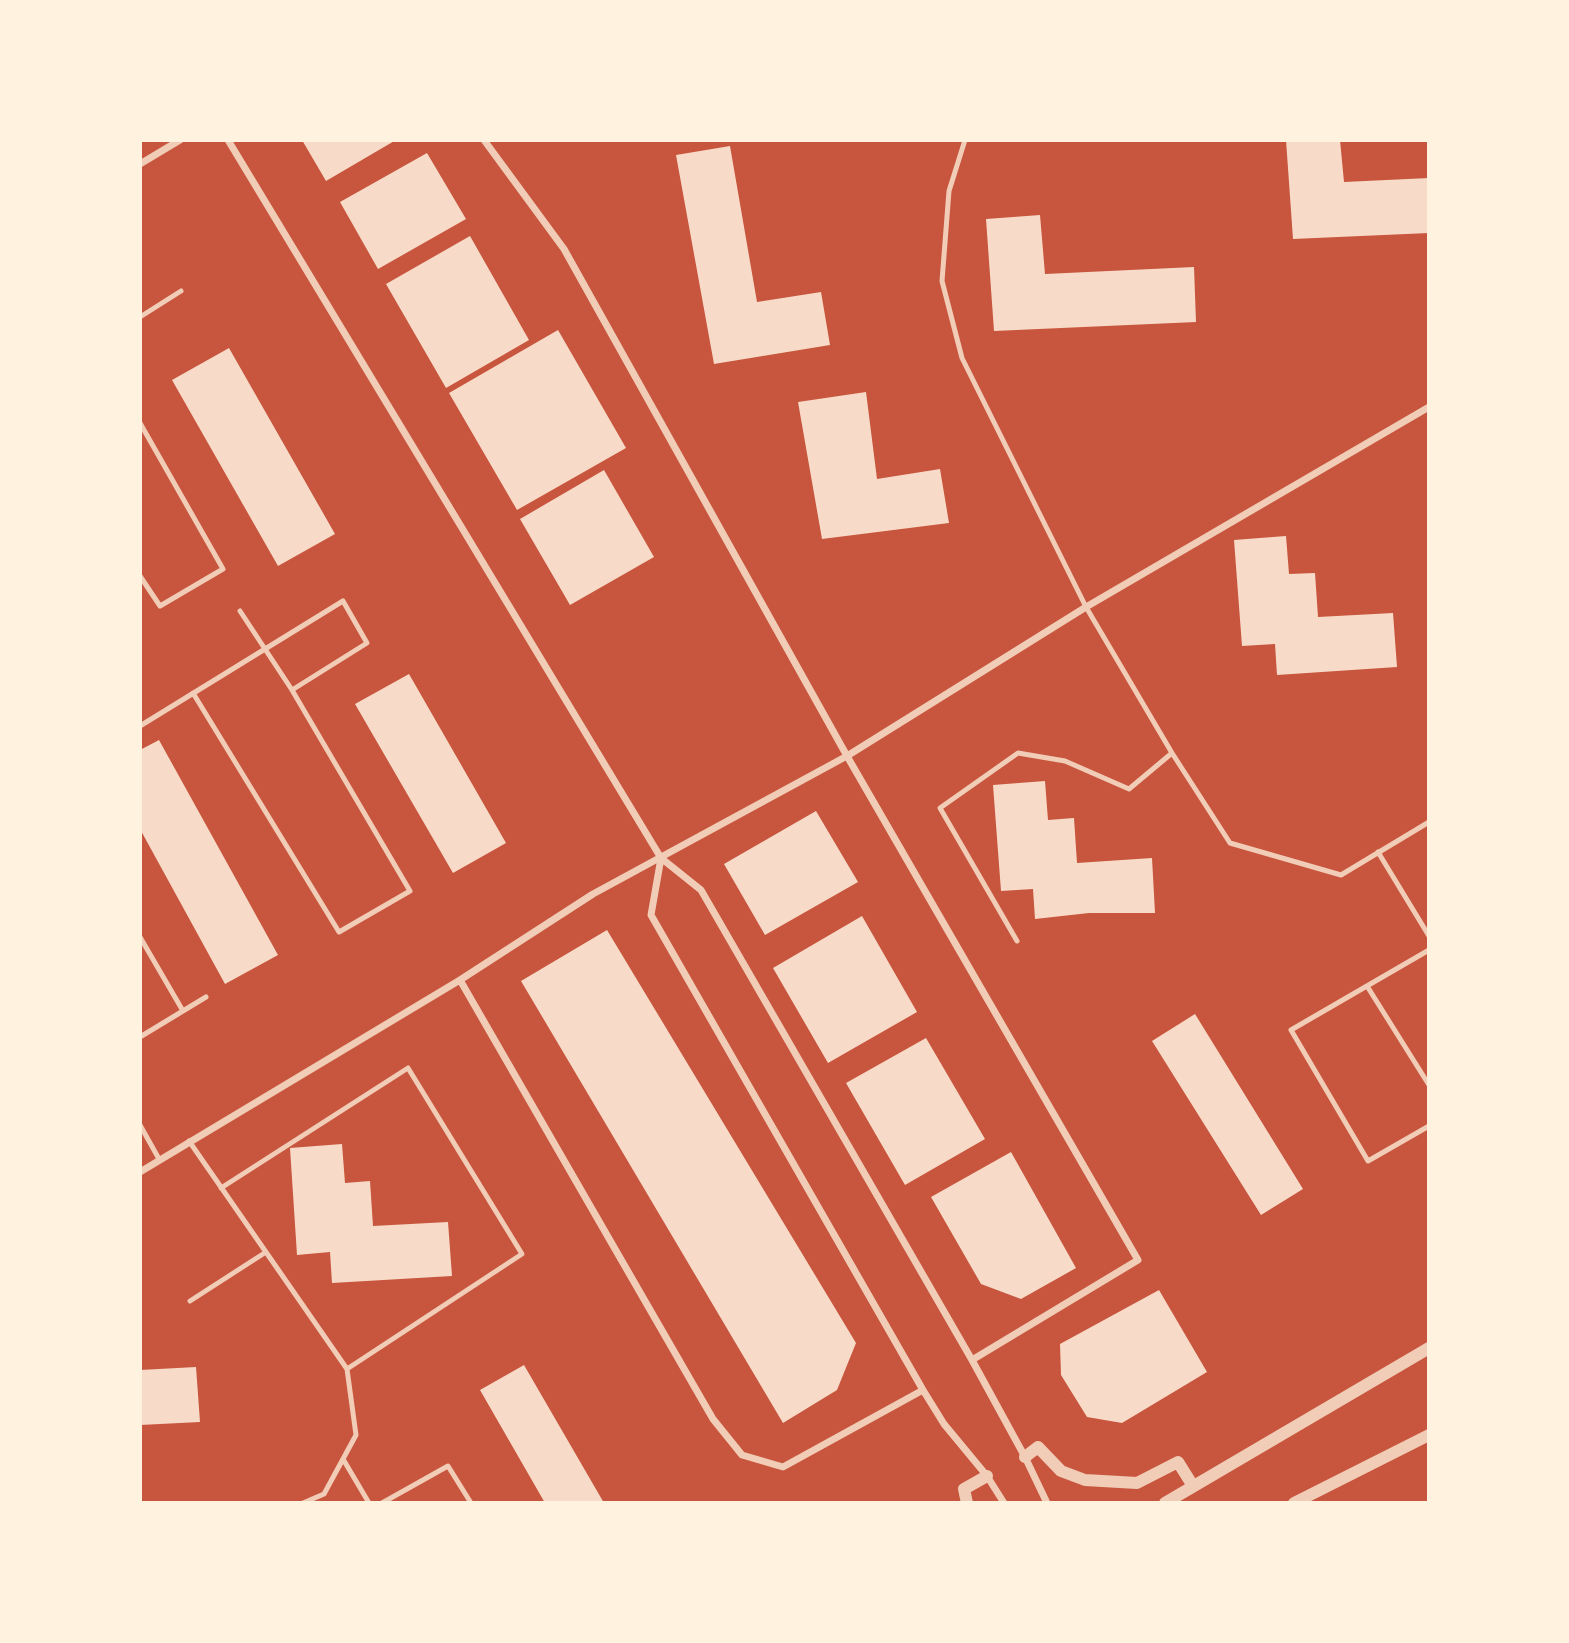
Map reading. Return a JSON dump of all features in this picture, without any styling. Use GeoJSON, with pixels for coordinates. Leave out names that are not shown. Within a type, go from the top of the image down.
{"type":"FeatureCollection","features":[{"type":"Feature","properties":{"kind":"street"},"geometry":{"type":"LineString","coordinates":[[140,164],[180,140]]}},
{"type":"Feature","properties":{"kind":"street"},"geometry":{"type":"LineString","coordinates":[[228,140],[661,858],[701,890],[972,1360],[1047,1503]]}},
{"type":"Feature","properties":{"kind":"street"},"geometry":{"type":"LineString","coordinates":[[484,140],[564,249],[848,755],[1138,1260],[972,1360]]}},
{"type":"Feature","properties":{"kind":"street"},"geometry":{"type":"LineString","coordinates":[[140,1172],[460,980],[593,894],[848,755],[1086,607],[1429,407]]}},
{"type":"Feature","properties":{"kind":"street"},"geometry":{"type":"LineString","coordinates":[[661,858],[651,915],[923,1390],[944,1424],[988,1476],[1004,1503]]}},
{"type":"Feature","properties":{"kind":"street"},"geometry":{"type":"LineString","coordinates":[[460,980],[713,1419],[742,1455],[783,1467],[923,1390]]}},
{"type":"Feature","properties":{"kind":"street"},"geometry":{"type":"LineString","coordinates":[[1165,1503],[1429,1348]]}},
{"type":"Feature","properties":{"kind":"street"},"geometry":{"type":"LineString","coordinates":[[1293,1503],[1429,1434]]}},
{"type":"Feature","properties":{"kind":"street"},"geometry":{"type":"LineString","coordinates":[[1025,1457],[1038,1447],[1061,1471],[1085,1480],[1138,1483],[1178,1462],[1193,1486]]}},
{"type":"Feature","properties":{"kind":"street"},"geometry":{"type":"LineString","coordinates":[[967,1503],[964,1489],[988,1476]]}},
{"type":"Feature","properties":{"kind":"lane"},"geometry":{"type":"LineString","coordinates":[[965,140],[948,191],[942,281],[962,358],[1086,607],[1172,753],[1230,843],[1341,875],[1429,822]]}},
{"type":"Feature","properties":{"kind":"lane"},"geometry":{"type":"LineString","coordinates":[[140,317],[181,291]]}},
{"type":"Feature","properties":{"kind":"lane"},"geometry":{"type":"LineString","coordinates":[[140,423],[223,569],[160,606],[140,576]]}},
{"type":"Feature","properties":{"kind":"lane"},"geometry":{"type":"LineString","coordinates":[[140,726],[343,601],[367,643],[292,690]]}},
{"type":"Feature","properties":{"kind":"lane"},"geometry":{"type":"LineString","coordinates":[[193,693],[338,932],[410,891],[292,690],[240,611]]}},
{"type":"Feature","properties":{"kind":"lane"},"geometry":{"type":"LineString","coordinates":[[1017,941],[940,808],[1018,753],[1065,761],[1129,789],[1172,753]]}},
{"type":"Feature","properties":{"kind":"lane"},"geometry":{"type":"LineString","coordinates":[[1378,852],[1429,936]]}},
{"type":"Feature","properties":{"kind":"lane"},"geometry":{"type":"LineString","coordinates":[[140,937],[183,1011]]}},
{"type":"Feature","properties":{"kind":"lane"},"geometry":{"type":"LineString","coordinates":[[1429,950],[1291,1030],[1368,1161],[1429,1126]]}},
{"type":"Feature","properties":{"kind":"lane"},"geometry":{"type":"LineString","coordinates":[[1367,986],[1429,1085]]}},
{"type":"Feature","properties":{"kind":"lane"},"geometry":{"type":"LineString","coordinates":[[140,1037],[206,997]]}},
{"type":"Feature","properties":{"kind":"lane"},"geometry":{"type":"LineString","coordinates":[[221,1188],[408,1068],[522,1254],[347,1369]]}},
{"type":"Feature","properties":{"kind":"lane"},"geometry":{"type":"LineString","coordinates":[[140,1125],[159,1159]]}},
{"type":"Feature","properties":{"kind":"lane"},"geometry":{"type":"LineString","coordinates":[[189,1141],[347,1369],[356,1435],[324,1494],[303,1503]]}},
{"type":"Feature","properties":{"kind":"lane"},"geometry":{"type":"LineString","coordinates":[[190,1301],[266,1252]]}},
{"type":"Feature","properties":{"kind":"lane"},"geometry":{"type":"LineString","coordinates":[[343,1459],[369,1503]]}},
{"type":"Feature","properties":{"kind":"lane"},"geometry":{"type":"LineString","coordinates":[[382,1503],[448,1466],[471,1503]]}},
{"type":"Feature","properties":{"kind":"building"},"geometry":{"type":"Polygon","coordinates":[[[302,140],[396,140],[326,181],[302,140]]]}},
{"type":"Feature","properties":{"kind":"building"},"geometry":{"type":"Polygon","coordinates":[[[1286,140],[1340,140],[1344,182],[1429,178],[1429,233],[1293,239],[1286,140]]]}},
{"type":"Feature","properties":{"kind":"building"},"geometry":{"type":"Polygon","coordinates":[[[730,146],[757,302],[821,292],[830,345],[714,364],[676,155],[730,146]]]}},
{"type":"Feature","properties":{"kind":"building"},"geometry":{"type":"Polygon","coordinates":[[[427,153],[466,219],[378,269],[340,202],[427,153]]]}},
{"type":"Feature","properties":{"kind":"building"},"geometry":{"type":"Polygon","coordinates":[[[1040,215],[1045,274],[1194,267],[1196,322],[994,331],[986,219],[1040,215]]]}},
{"type":"Feature","properties":{"kind":"building"},"geometry":{"type":"Polygon","coordinates":[[[470,236],[529,340],[446,388],[386,284],[470,236]]]}},
{"type":"Feature","properties":{"kind":"building"},"geometry":{"type":"Polygon","coordinates":[[[558,330],[626,448],[517,510],[449,393],[558,330]]]}},
{"type":"Feature","properties":{"kind":"building"},"geometry":{"type":"Polygon","coordinates":[[[229,348],[335,534],[278,566],[172,380],[229,348]]]}},
{"type":"Feature","properties":{"kind":"building"},"geometry":{"type":"Polygon","coordinates":[[[866,392],[877,479],[940,469],[949,523],[822,539],[798,402],[866,392]]]}},
{"type":"Feature","properties":{"kind":"building"},"geometry":{"type":"Polygon","coordinates":[[[604,470],[654,557],[570,605],[520,519],[604,470]]]}},
{"type":"Feature","properties":{"kind":"building"},"geometry":{"type":"Polygon","coordinates":[[[1286,536],[1289,574],[1315,573],[1318,617],[1393,613],[1397,667],[1277,675],[1275,644],[1242,646],[1234,540],[1286,536]]]}},
{"type":"Feature","properties":{"kind":"building"},"geometry":{"type":"Polygon","coordinates":[[[409,674],[506,843],[453,873],[355,704],[409,674]]]}},
{"type":"Feature","properties":{"kind":"building"},"geometry":{"type":"Polygon","coordinates":[[[159,740],[278,955],[225,984],[140,829],[140,750],[159,740]]]}},
{"type":"Feature","properties":{"kind":"building"},"geometry":{"type":"Polygon","coordinates":[[[1045,781],[1048,820],[1074,818],[1077,863],[1152,858],[1155,913],[1089,913],[1035,919],[1033,889],[1001,891],[993,785],[1045,781]]]}},
{"type":"Feature","properties":{"kind":"building"},"geometry":{"type":"Polygon","coordinates":[[[816,811],[858,882],[765,935],[724,864],[816,811]]]}},
{"type":"Feature","properties":{"kind":"building"},"geometry":{"type":"Polygon","coordinates":[[[862,916],[917,1012],[828,1063],[773,968],[862,916]]]}},
{"type":"Feature","properties":{"kind":"building"},"geometry":{"type":"Polygon","coordinates":[[[607,930],[856,1343],[837,1390],[783,1423],[521,981],[607,930]]]}},
{"type":"Feature","properties":{"kind":"building"},"geometry":{"type":"Polygon","coordinates":[[[1195,1014],[1303,1189],[1261,1215],[1152,1041],[1195,1014]]]}},
{"type":"Feature","properties":{"kind":"building"},"geometry":{"type":"Polygon","coordinates":[[[926,1038],[985,1139],[905,1185],[846,1083],[926,1038]]]}},
{"type":"Feature","properties":{"kind":"building"},"geometry":{"type":"Polygon","coordinates":[[[342,1144],[345,1183],[370,1181],[373,1226],[448,1222],[452,1276],[332,1283],[330,1252],[297,1255],[290,1148],[342,1144]]]}},
{"type":"Feature","properties":{"kind":"building"},"geometry":{"type":"Polygon","coordinates":[[[1011,1152],[1076,1268],[1021,1299],[981,1284],[931,1197],[1011,1152]]]}},
{"type":"Feature","properties":{"kind":"building"},"geometry":{"type":"Polygon","coordinates":[[[1159,1290],[1207,1372],[1122,1423],[1087,1417],[1061,1375],[1060,1344],[1159,1290]]]}},
{"type":"Feature","properties":{"kind":"building"},"geometry":{"type":"Polygon","coordinates":[[[524,1365],[604,1503],[545,1503],[480,1390],[524,1365]]]}},
{"type":"Feature","properties":{"kind":"building"},"geometry":{"type":"Polygon","coordinates":[[[196,1367],[200,1422],[140,1425],[140,1370],[196,1367]]]}}]}
